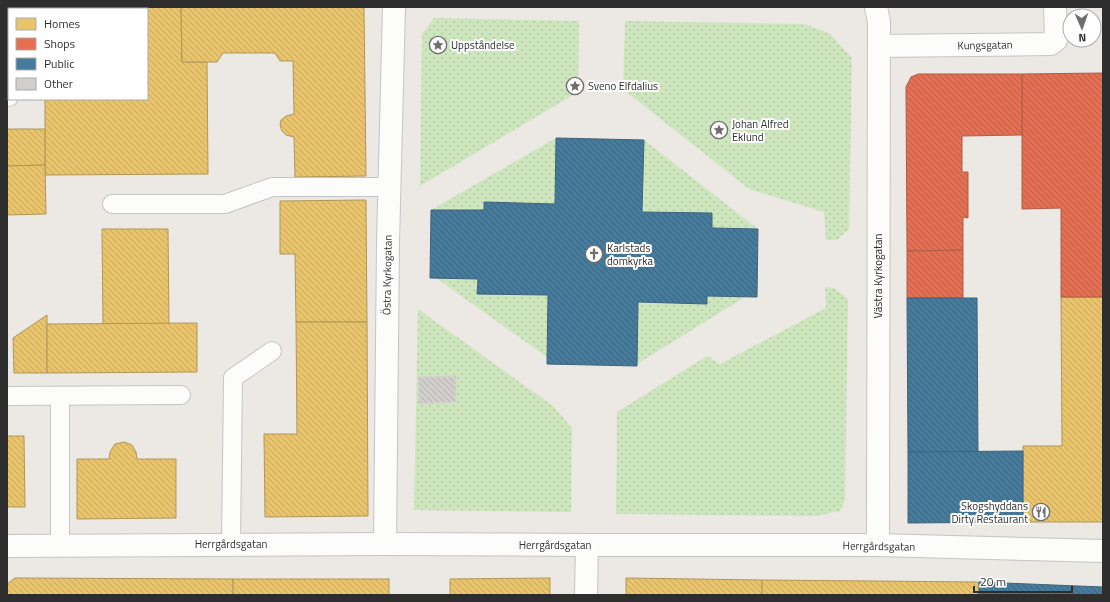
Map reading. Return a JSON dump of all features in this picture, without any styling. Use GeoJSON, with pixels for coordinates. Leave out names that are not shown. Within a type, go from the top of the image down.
{"type":"FeatureCollection","features":[{"type":"Feature","properties":{"kind":"street","name":"Östra Kyrkogatan"},"geometry":{"type":"LineString","coordinates":[[384,544],[389,187],[394,7]]}},
{"type":"Feature","properties":{"kind":"street","name":"Västra Kyrkogatan"},"geometry":{"type":"LineString","coordinates":[[876,7],[879,22],[878,545]]}},
{"type":"Feature","properties":{"kind":"street","name":"Kungsgatan"},"geometry":{"type":"LineString","coordinates":[[879,46],[1051,44],[1056,40],[1055,7]]}},
{"type":"Feature","properties":{"kind":"street","name":"Herrgårdsgatan"},"geometry":{"type":"LineString","coordinates":[[7,546],[60,544],[878,545],[1103,551]]}},
{"type":"Feature","properties":{"kind":"street"},"geometry":{"type":"LineString","coordinates":[[586,595],[587,545]]}},
{"type":"Feature","properties":{"kind":"lane"},"geometry":{"type":"LineString","coordinates":[[112,204],[225,204],[272,187],[389,187]]}},
{"type":"Feature","properties":{"kind":"lane"},"geometry":{"type":"LineString","coordinates":[[231,544],[233,378],[272,351]]}},
{"type":"Feature","properties":{"kind":"lane"},"geometry":{"type":"LineString","coordinates":[[7,396],[182,396]]}},
{"type":"Feature","properties":{"kind":"lane"},"geometry":{"type":"LineString","coordinates":[[60,396],[60,544]]}},
{"type":"Feature","properties":{"kind":"green space"},"geometry":{"type":"Polygon","coordinates":[[[434,18],[579,21],[578,92],[420,186],[422,34],[434,18]]]}},
{"type":"Feature","properties":{"kind":"green space"},"geometry":{"type":"Polygon","coordinates":[[[625,21],[804,24],[829,33],[852,58],[849,229],[837,240],[826,240],[824,212],[749,189],[623,89],[625,21]]]}},
{"type":"Feature","properties":{"kind":"green space"},"geometry":{"type":"Polygon","coordinates":[[[556,138],[555,204],[484,202],[484,210],[431,210],[556,138]]]}},
{"type":"Feature","properties":{"kind":"green space"},"geometry":{"type":"Polygon","coordinates":[[[644,140],[758,229],[712,228],[711,213],[642,212],[644,140]]]}},
{"type":"Feature","properties":{"kind":"green space"},"geometry":{"type":"Polygon","coordinates":[[[436,278],[478,279],[477,293],[548,295],[547,357],[436,278]]]}},
{"type":"Feature","properties":{"kind":"green space"},"geometry":{"type":"Polygon","coordinates":[[[825,287],[834,288],[848,299],[845,500],[840,511],[816,516],[616,514],[617,412],[707,356],[720,364],[826,308],[825,287]]]}},
{"type":"Feature","properties":{"kind":"green space"},"geometry":{"type":"Polygon","coordinates":[[[707,296],[745,297],[637,364],[638,302],[707,304],[707,296]]]}},
{"type":"Feature","properties":{"kind":"green space"},"geometry":{"type":"Polygon","coordinates":[[[418,309],[553,406],[572,428],[571,512],[414,510],[418,309]]]}},
{"type":"Feature","properties":{"kind":"building: Homes"},"geometry":{"type":"Polygon","coordinates":[[[7,7],[40,7],[8,8],[7,62],[7,7]]]}},
{"type":"Feature","properties":{"kind":"building: Homes"},"geometry":{"type":"Polygon","coordinates":[[[181,7],[182,62],[207,62],[208,174],[45,175],[45,100],[148,100],[148,8],[44,8],[181,7]]]}},
{"type":"Feature","properties":{"kind":"building: Homes"},"geometry":{"type":"Polygon","coordinates":[[[181,7],[364,7],[366,176],[295,177],[294,137],[286,135],[282,131],[280,125],[281,120],[286,116],[294,114],[293,61],[280,61],[275,53],[223,53],[217,62],[182,62],[181,7]]]}},
{"type":"Feature","properties":{"kind":"building: Homes"},"geometry":{"type":"Polygon","coordinates":[[[7,129],[45,129],[45,165],[7,166],[7,129]]]}},
{"type":"Feature","properties":{"kind":"building: Homes"},"geometry":{"type":"Polygon","coordinates":[[[45,165],[46,214],[7,215],[7,166],[45,165]]]}},
{"type":"Feature","properties":{"kind":"building: Homes"},"geometry":{"type":"Polygon","coordinates":[[[366,200],[367,322],[296,322],[295,254],[280,254],[280,201],[366,200]]]}},
{"type":"Feature","properties":{"kind":"building: Homes"},"geometry":{"type":"Polygon","coordinates":[[[102,229],[168,229],[169,324],[103,324],[102,229]]]}},
{"type":"Feature","properties":{"kind":"building: Homes"},"geometry":{"type":"Polygon","coordinates":[[[1061,297],[1103,297],[1103,522],[1023,522],[1023,446],[1062,446],[1061,297]]]}},
{"type":"Feature","properties":{"kind":"building: Homes"},"geometry":{"type":"Polygon","coordinates":[[[47,315],[47,373],[14,373],[13,338],[47,315]]]}},
{"type":"Feature","properties":{"kind":"building: Homes"},"geometry":{"type":"Polygon","coordinates":[[[296,322],[367,322],[368,516],[265,517],[264,434],[297,434],[296,322]]]}},
{"type":"Feature","properties":{"kind":"building: Homes"},"geometry":{"type":"Polygon","coordinates":[[[197,323],[197,372],[47,373],[47,324],[197,323]]]}},
{"type":"Feature","properties":{"kind":"building: Homes"},"geometry":{"type":"Polygon","coordinates":[[[7,436],[24,436],[25,507],[7,507],[7,436]]]}},
{"type":"Feature","properties":{"kind":"building: Homes"},"geometry":{"type":"Polygon","coordinates":[[[124,442],[132,445],[136,452],[137,459],[176,459],[176,518],[77,519],[77,459],[109,459],[110,452],[115,444],[124,442]]]}},
{"type":"Feature","properties":{"kind":"building: Homes"},"geometry":{"type":"Polygon","coordinates":[[[15,578],[233,579],[233,595],[7,595],[7,584],[15,578]]]}},
{"type":"Feature","properties":{"kind":"building: Homes"},"geometry":{"type":"Polygon","coordinates":[[[550,578],[550,595],[450,595],[450,579],[550,578]]]}},
{"type":"Feature","properties":{"kind":"building: Homes"},"geometry":{"type":"Polygon","coordinates":[[[626,578],[762,580],[762,595],[626,595],[626,578]]]}},
{"type":"Feature","properties":{"kind":"building: Homes"},"geometry":{"type":"Polygon","coordinates":[[[233,579],[389,579],[389,595],[233,595],[233,579]]]}},
{"type":"Feature","properties":{"kind":"building: Homes"},"geometry":{"type":"Polygon","coordinates":[[[762,580],[979,582],[979,595],[762,595],[762,580]]]}},
{"type":"Feature","properties":{"kind":"building: Shops"},"geometry":{"type":"Polygon","coordinates":[[[1103,73],[1103,297],[1061,297],[1061,208],[1022,209],[1022,74],[1103,73]]]}},
{"type":"Feature","properties":{"kind":"building: Shops"},"geometry":{"type":"Polygon","coordinates":[[[918,74],[1022,74],[1022,135],[962,136],[962,172],[968,172],[968,218],[963,217],[963,250],[907,251],[906,87],[911,77],[918,74]]]}},
{"type":"Feature","properties":{"kind":"building: Shops"},"geometry":{"type":"Polygon","coordinates":[[[963,250],[963,298],[907,298],[907,251],[963,250]]]}},
{"type":"Feature","properties":{"kind":"building: Public","name":"Karlstads domkyrka"},"geometry":{"type":"Polygon","coordinates":[[[556,138],[644,140],[642,212],[712,213],[712,228],[758,229],[757,297],[707,296],[707,304],[638,302],[637,366],[547,364],[548,295],[477,294],[478,279],[430,278],[431,210],[484,210],[484,202],[555,204],[556,138]]]}},
{"type":"Feature","properties":{"kind":"building: Public"},"geometry":{"type":"Polygon","coordinates":[[[907,298],[977,298],[978,452],[908,452],[907,298]]]}},
{"type":"Feature","properties":{"kind":"building: Public"},"geometry":{"type":"Polygon","coordinates":[[[1023,451],[1023,522],[908,523],[908,452],[1023,451]]]}},
{"type":"Feature","properties":{"kind":"building: Public"},"geometry":{"type":"Polygon","coordinates":[[[979,582],[1103,587],[1103,595],[979,595],[979,582]]]}},
{"type":"Feature","properties":{"kind":"building: Other"},"geometry":{"type":"Polygon","coordinates":[[[456,376],[456,402],[419,404],[418,377],[456,376]]]}},
{"type":"Feature","properties":{"kind":"place","name":"Uppståndelse"},"geometry":{"type":"Point","coordinates":[438,45]}},
{"type":"Feature","properties":{"kind":"place","name":"Sveno Elfdalius"},"geometry":{"type":"Point","coordinates":[575,86]}},
{"type":"Feature","properties":{"kind":"place","name":"Johan Alfred Eklund"},"geometry":{"type":"Point","coordinates":[719,130]}},
{"type":"Feature","properties":{"kind":"place","name":"Karlstads domkyrka"},"geometry":{"type":"Point","coordinates":[594,254]}},
{"type":"Feature","properties":{"kind":"place","name":"Skogshyddans Dirty Restaurant"},"geometry":{"type":"Point","coordinates":[1041,512]}}]}
